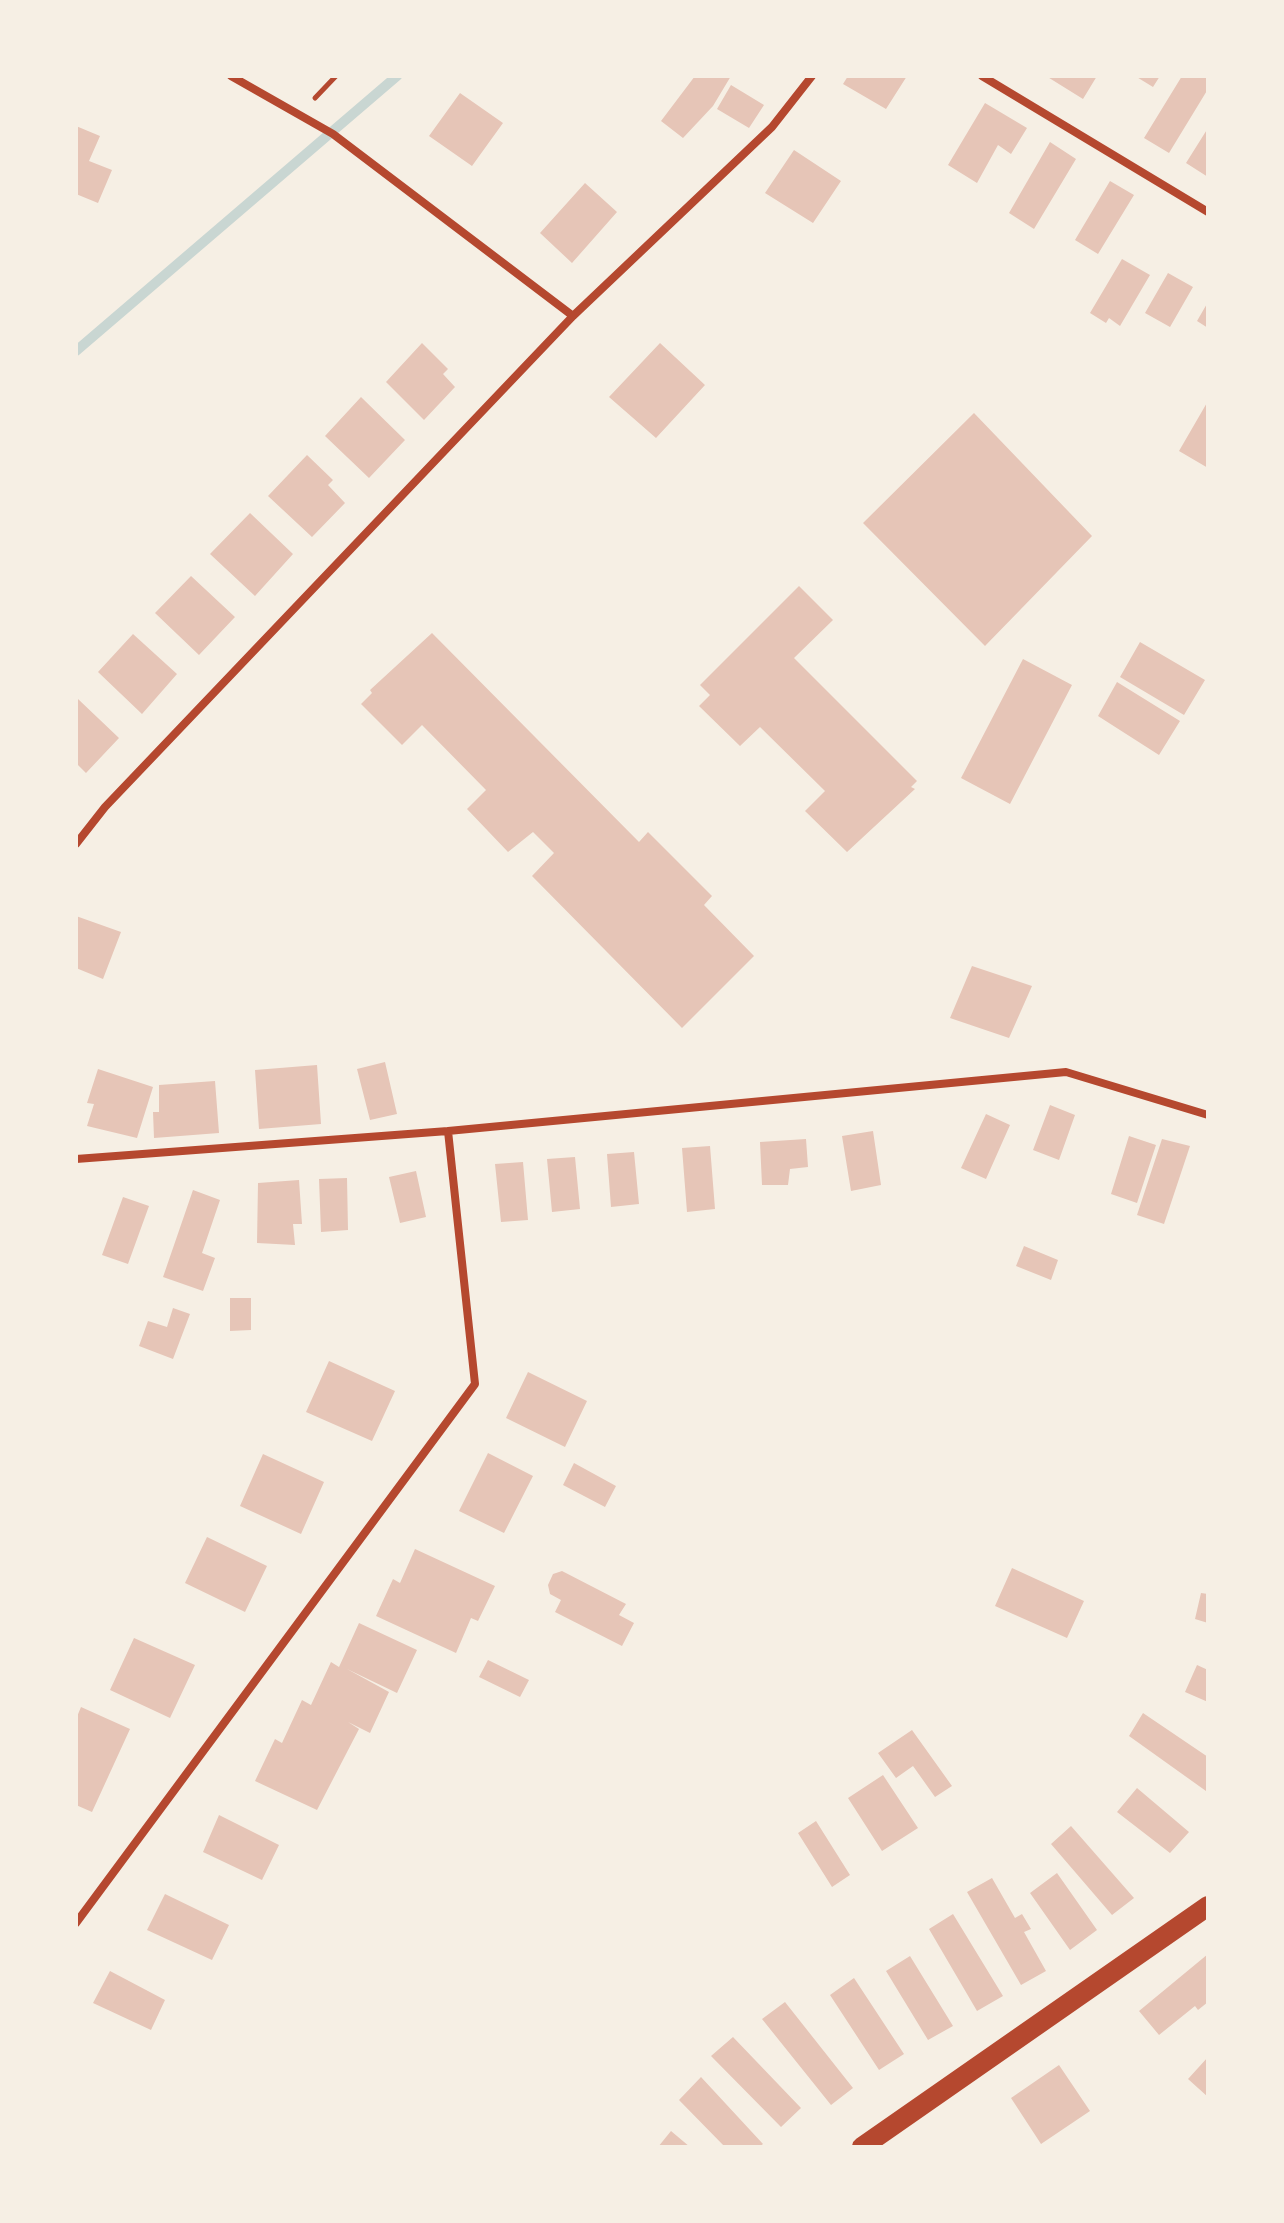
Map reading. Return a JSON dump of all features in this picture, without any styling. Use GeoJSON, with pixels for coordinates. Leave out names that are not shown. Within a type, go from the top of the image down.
{"type":"FeatureCollection","features":[{"type":"Feature","properties":{"kind":"main road"},"geometry":{"type":"LineString","coordinates":[[862,2147],[1208,1906]]}},
{"type":"Feature","properties":{"kind":"street"},"geometry":{"type":"LineString","coordinates":[[231,76],[333,134],[573,316]]}},
{"type":"Feature","properties":{"kind":"street"},"geometry":{"type":"LineString","coordinates":[[76,844],[105,807],[573,316],[772,127],[812,76]]}},
{"type":"Feature","properties":{"kind":"street"},"geometry":{"type":"LineString","coordinates":[[982,76],[1208,212]]}},
{"type":"Feature","properties":{"kind":"street"},"geometry":{"type":"LineString","coordinates":[[76,1159],[448,1131],[1066,1072],[1208,1115]]}},
{"type":"Feature","properties":{"kind":"street"},"geometry":{"type":"LineString","coordinates":[[76,1923],[475,1384],[448,1131]]}},
{"type":"Feature","properties":{"kind":"path"},"geometry":{"type":"LineString","coordinates":[[298,115],[336,76]]}},
{"type":"Feature","properties":{"kind":"building"},"geometry":{"type":"Polygon","coordinates":[[[695,76],[731,76],[713,106],[683,138],[661,121],[695,76]]]}},
{"type":"Feature","properties":{"kind":"building"},"geometry":{"type":"Polygon","coordinates":[[[848,76],[907,76],[886,109],[843,84],[848,76]]]}},
{"type":"Feature","properties":{"kind":"building"},"geometry":{"type":"Polygon","coordinates":[[[1046,76],[1097,76],[1083,99],[1046,76]]]}},
{"type":"Feature","properties":{"kind":"building"},"geometry":{"type":"Polygon","coordinates":[[[1135,76],[1160,76],[1153,87],[1135,76]]]}},
{"type":"Feature","properties":{"kind":"building"},"geometry":{"type":"Polygon","coordinates":[[[1182,76],[1208,76],[1208,89],[1169,153],[1144,138],[1182,76]]]}},
{"type":"Feature","properties":{"kind":"building"},"geometry":{"type":"Polygon","coordinates":[[[731,85],[764,105],[749,128],[717,109],[731,85]]]}},
{"type":"Feature","properties":{"kind":"building"},"geometry":{"type":"Polygon","coordinates":[[[460,93],[503,123],[472,166],[429,136],[460,93]]]}},
{"type":"Feature","properties":{"kind":"building"},"geometry":{"type":"Polygon","coordinates":[[[985,103],[1027,128],[1011,154],[998,145],[977,183],[948,165],[985,103]]]}},
{"type":"Feature","properties":{"kind":"building"},"geometry":{"type":"Polygon","coordinates":[[[76,126],[100,136],[89,161],[112,170],[98,203],[76,194],[76,126]]]}},
{"type":"Feature","properties":{"kind":"building"},"geometry":{"type":"Polygon","coordinates":[[[1208,128],[1208,177],[1186,163],[1208,128]]]}},
{"type":"Feature","properties":{"kind":"building"},"geometry":{"type":"Polygon","coordinates":[[[1050,142],[1076,159],[1034,229],[1009,213],[1050,142]]]}},
{"type":"Feature","properties":{"kind":"building"},"geometry":{"type":"Polygon","coordinates":[[[794,150],[841,181],[813,223],[765,193],[794,150]]]}},
{"type":"Feature","properties":{"kind":"building"},"geometry":{"type":"Polygon","coordinates":[[[1110,181],[1134,195],[1098,254],[1075,240],[1110,181]]]}},
{"type":"Feature","properties":{"kind":"building"},"geometry":{"type":"Polygon","coordinates":[[[585,183],[617,212],[572,263],[540,233],[585,183]]]}},
{"type":"Feature","properties":{"kind":"building"},"geometry":{"type":"Polygon","coordinates":[[[1122,259],[1150,275],[1120,326],[1109,318],[1106,323],[1090,313],[1122,259]]]}},
{"type":"Feature","properties":{"kind":"building"},"geometry":{"type":"Polygon","coordinates":[[[1168,273],[1193,287],[1170,327],[1145,313],[1168,273]]]}},
{"type":"Feature","properties":{"kind":"building"},"geometry":{"type":"Polygon","coordinates":[[[1208,302],[1208,328],[1197,321],[1208,302]]]}},
{"type":"Feature","properties":{"kind":"building"},"geometry":{"type":"Polygon","coordinates":[[[422,343],[448,369],[443,374],[455,387],[424,420],[386,382],[422,343]]]}},
{"type":"Feature","properties":{"kind":"building"},"geometry":{"type":"Polygon","coordinates":[[[660,343],[705,385],[656,438],[609,397],[660,343]]]}},
{"type":"Feature","properties":{"kind":"building"},"geometry":{"type":"Polygon","coordinates":[[[361,397],[405,440],[369,478],[325,436],[361,397]]]}},
{"type":"Feature","properties":{"kind":"building"},"geometry":{"type":"Polygon","coordinates":[[[1208,401],[1208,468],[1179,451],[1208,401]]]}},
{"type":"Feature","properties":{"kind":"building"},"geometry":{"type":"Polygon","coordinates":[[[974,413],[1092,536],[985,646],[863,523],[974,413]]]}},
{"type":"Feature","properties":{"kind":"building"},"geometry":{"type":"Polygon","coordinates":[[[307,455],[333,480],[328,485],[345,503],[312,537],[268,496],[307,455]]]}},
{"type":"Feature","properties":{"kind":"building"},"geometry":{"type":"Polygon","coordinates":[[[250,513],[293,554],[255,596],[210,554],[250,513]]]}},
{"type":"Feature","properties":{"kind":"building"},"geometry":{"type":"Polygon","coordinates":[[[191,576],[235,617],[199,655],[155,613],[191,576]]]}},
{"type":"Feature","properties":{"kind":"building"},"geometry":{"type":"Polygon","coordinates":[[[799,586],[833,620],[794,658],[917,781],[911,787],[915,789],[847,852],[805,811],[825,791],[760,727],[740,746],[699,706],[710,695],[700,685],[799,586]]]}},
{"type":"Feature","properties":{"kind":"building"},"geometry":{"type":"Polygon","coordinates":[[[432,633],[639,842],[648,832],[712,896],[704,905],[754,956],[682,1028],[532,876],[554,853],[533,832],[508,852],[467,809],[486,790],[422,725],[402,745],[361,704],[372,693],[370,690],[432,633]]]}},
{"type":"Feature","properties":{"kind":"building"},"geometry":{"type":"Polygon","coordinates":[[[133,634],[177,674],[142,714],[98,672],[133,634]]]}},
{"type":"Feature","properties":{"kind":"building"},"geometry":{"type":"Polygon","coordinates":[[[1140,642],[1205,680],[1184,715],[1120,677],[1140,642]]]}},
{"type":"Feature","properties":{"kind":"building"},"geometry":{"type":"Polygon","coordinates":[[[1023,659],[1072,685],[1010,804],[961,778],[1023,659]]]}},
{"type":"Feature","properties":{"kind":"building"},"geometry":{"type":"Polygon","coordinates":[[[1117,682],[1180,721],[1159,755],[1098,716],[1117,682]]]}},
{"type":"Feature","properties":{"kind":"building"},"geometry":{"type":"Polygon","coordinates":[[[78,699],[119,738],[86,773],[76,763],[78,699]]]}},
{"type":"Feature","properties":{"kind":"building"},"geometry":{"type":"Polygon","coordinates":[[[76,916],[121,932],[103,979],[76,968],[76,916]]]}},
{"type":"Feature","properties":{"kind":"building"},"geometry":{"type":"Polygon","coordinates":[[[972,966],[1032,986],[1009,1038],[950,1018],[972,966]]]}},
{"type":"Feature","properties":{"kind":"building"},"geometry":{"type":"Polygon","coordinates":[[[385,1062],[397,1114],[370,1120],[357,1069],[385,1062]]]}},
{"type":"Feature","properties":{"kind":"building"},"geometry":{"type":"Polygon","coordinates":[[[317,1065],[321,1124],[259,1129],[255,1070],[317,1065]]]}},
{"type":"Feature","properties":{"kind":"building"},"geometry":{"type":"Polygon","coordinates":[[[98,1069],[153,1087],[137,1138],[87,1126],[94,1104],[87,1103],[98,1069]]]}},
{"type":"Feature","properties":{"kind":"building"},"geometry":{"type":"Polygon","coordinates":[[[215,1081],[219,1133],[154,1138],[153,1112],[159,1112],[159,1085],[215,1081]]]}},
{"type":"Feature","properties":{"kind":"building"},"geometry":{"type":"Polygon","coordinates":[[[1050,1105],[1075,1115],[1059,1160],[1033,1150],[1050,1105]]]}},
{"type":"Feature","properties":{"kind":"building"},"geometry":{"type":"Polygon","coordinates":[[[986,1114],[1010,1125],[986,1179],[961,1168],[986,1114]]]}},
{"type":"Feature","properties":{"kind":"building"},"geometry":{"type":"Polygon","coordinates":[[[873,1131],[881,1185],[851,1191],[842,1136],[873,1131]]]}},
{"type":"Feature","properties":{"kind":"building"},"geometry":{"type":"Polygon","coordinates":[[[1129,1136],[1156,1145],[1137,1203],[1111,1194],[1129,1136]]]}},
{"type":"Feature","properties":{"kind":"building"},"geometry":{"type":"Polygon","coordinates":[[[806,1139],[808,1167],[790,1169],[788,1185],[762,1185],[760,1142],[806,1139]]]}},
{"type":"Feature","properties":{"kind":"building"},"geometry":{"type":"Polygon","coordinates":[[[1162,1139],[1190,1146],[1164,1224],[1137,1215],[1162,1139]]]}},
{"type":"Feature","properties":{"kind":"building"},"geometry":{"type":"Polygon","coordinates":[[[710,1146],[715,1209],[687,1212],[682,1148],[710,1146]]]}},
{"type":"Feature","properties":{"kind":"building"},"geometry":{"type":"Polygon","coordinates":[[[634,1152],[639,1204],[611,1207],[607,1154],[634,1152]]]}},
{"type":"Feature","properties":{"kind":"building"},"geometry":{"type":"Polygon","coordinates":[[[575,1157],[580,1209],[552,1212],[547,1159],[575,1157]]]}},
{"type":"Feature","properties":{"kind":"building"},"geometry":{"type":"Polygon","coordinates":[[[523,1162],[528,1220],[501,1222],[495,1164],[523,1162]]]}},
{"type":"Feature","properties":{"kind":"building"},"geometry":{"type":"Polygon","coordinates":[[[416,1171],[426,1217],[400,1223],[389,1177],[416,1171]]]}},
{"type":"Feature","properties":{"kind":"building"},"geometry":{"type":"Polygon","coordinates":[[[347,1178],[348,1230],[321,1232],[319,1179],[347,1178]]]}},
{"type":"Feature","properties":{"kind":"building"},"geometry":{"type":"Polygon","coordinates":[[[299,1180],[302,1224],[293,1224],[295,1245],[257,1243],[258,1183],[299,1180]]]}},
{"type":"Feature","properties":{"kind":"building"},"geometry":{"type":"Polygon","coordinates":[[[193,1190],[220,1200],[202,1253],[215,1258],[203,1291],[163,1277],[193,1190]]]}},
{"type":"Feature","properties":{"kind":"building"},"geometry":{"type":"Polygon","coordinates":[[[123,1197],[149,1206],[128,1264],[102,1255],[123,1197]]]}},
{"type":"Feature","properties":{"kind":"building"},"geometry":{"type":"Polygon","coordinates":[[[1024,1246],[1058,1260],[1051,1280],[1016,1266],[1024,1246]]]}},
{"type":"Feature","properties":{"kind":"building"},"geometry":{"type":"Polygon","coordinates":[[[230,1298],[251,1298],[251,1330],[230,1331],[230,1298]]]}},
{"type":"Feature","properties":{"kind":"building"},"geometry":{"type":"Polygon","coordinates":[[[173,1308],[190,1314],[173,1359],[139,1346],[148,1321],[167,1327],[173,1308]]]}},
{"type":"Feature","properties":{"kind":"building"},"geometry":{"type":"Polygon","coordinates":[[[329,1361],[395,1391],[372,1441],[306,1412],[329,1361]]]}},
{"type":"Feature","properties":{"kind":"building"},"geometry":{"type":"Polygon","coordinates":[[[528,1372],[587,1401],[565,1447],[506,1418],[528,1372]]]}},
{"type":"Feature","properties":{"kind":"building"},"geometry":{"type":"Polygon","coordinates":[[[488,1453],[533,1476],[504,1533],[459,1511],[488,1453]]]}},
{"type":"Feature","properties":{"kind":"building"},"geometry":{"type":"Polygon","coordinates":[[[263,1454],[324,1482],[301,1534],[240,1506],[263,1454]]]}},
{"type":"Feature","properties":{"kind":"building"},"geometry":{"type":"Polygon","coordinates":[[[574,1463],[616,1486],[605,1507],[563,1485],[574,1463]]]}},
{"type":"Feature","properties":{"kind":"building"},"geometry":{"type":"Polygon","coordinates":[[[207,1537],[267,1566],[245,1612],[185,1583],[207,1537]]]}},
{"type":"Feature","properties":{"kind":"building"},"geometry":{"type":"Polygon","coordinates":[[[415,1549],[495,1586],[478,1621],[471,1618],[456,1653],[376,1616],[393,1579],[400,1583],[415,1549]]]}},
{"type":"Feature","properties":{"kind":"building"},"geometry":{"type":"Polygon","coordinates":[[[1012,1568],[1084,1601],[1067,1638],[995,1606],[1012,1568]]]}},
{"type":"Feature","properties":{"kind":"building"},"geometry":{"type":"Polygon","coordinates":[[[562,1571],[626,1604],[619,1615],[634,1623],[622,1646],[555,1612],[561,1600],[550,1594],[548,1585],[553,1574],[562,1571]]]}},
{"type":"Feature","properties":{"kind":"building"},"geometry":{"type":"Polygon","coordinates":[[[1201,1593],[1208,1594],[1208,1623],[1195,1619],[1201,1593]]]}},
{"type":"Feature","properties":{"kind":"building"},"geometry":{"type":"Polygon","coordinates":[[[359,1623],[417,1650],[397,1693],[347,1669],[389,1692],[370,1733],[348,1722],[359,1729],[317,1810],[255,1781],[275,1739],[282,1743],[302,1700],[311,1705],[331,1662],[339,1667],[359,1623]]]}},
{"type":"Feature","properties":{"kind":"building"},"geometry":{"type":"Polygon","coordinates":[[[134,1638],[195,1665],[170,1718],[110,1690],[134,1638]]]}},
{"type":"Feature","properties":{"kind":"building"},"geometry":{"type":"Polygon","coordinates":[[[488,1660],[529,1680],[520,1697],[479,1677],[488,1660]]]}},
{"type":"Feature","properties":{"kind":"building"},"geometry":{"type":"Polygon","coordinates":[[[1197,1665],[1208,1670],[1208,1702],[1185,1692],[1197,1665]]]}},
{"type":"Feature","properties":{"kind":"building"},"geometry":{"type":"Polygon","coordinates":[[[81,1707],[130,1729],[92,1812],[76,1805],[76,1719],[81,1707]]]}},
{"type":"Feature","properties":{"kind":"building"},"geometry":{"type":"Polygon","coordinates":[[[1143,1713],[1208,1757],[1206,1791],[1129,1736],[1143,1713]]]}},
{"type":"Feature","properties":{"kind":"building"},"geometry":{"type":"Polygon","coordinates":[[[912,1730],[952,1786],[935,1797],[913,1766],[896,1778],[878,1753],[912,1730]]]}},
{"type":"Feature","properties":{"kind":"building"},"geometry":{"type":"Polygon","coordinates":[[[883,1775],[918,1828],[882,1851],[848,1798],[883,1775]]]}},
{"type":"Feature","properties":{"kind":"building"},"geometry":{"type":"Polygon","coordinates":[[[1137,1788],[1189,1832],[1170,1853],[1117,1812],[1137,1788]]]}},
{"type":"Feature","properties":{"kind":"building"},"geometry":{"type":"Polygon","coordinates":[[[219,1815],[279,1845],[262,1880],[203,1852],[219,1815]]]}},
{"type":"Feature","properties":{"kind":"building"},"geometry":{"type":"Polygon","coordinates":[[[816,1821],[850,1875],[832,1887],[798,1833],[816,1821]]]}},
{"type":"Feature","properties":{"kind":"building"},"geometry":{"type":"Polygon","coordinates":[[[1071,1826],[1134,1898],[1112,1915],[1051,1844],[1071,1826]]]}},
{"type":"Feature","properties":{"kind":"building"},"geometry":{"type":"Polygon","coordinates":[[[1057,1873],[1097,1930],[1070,1950],[1030,1893],[1057,1873]]]}},
{"type":"Feature","properties":{"kind":"building"},"geometry":{"type":"Polygon","coordinates":[[[992,1878],[1015,1918],[1022,1914],[1031,1929],[1024,1932],[1046,1971],[1021,1985],[967,1892],[992,1878]]]}},
{"type":"Feature","properties":{"kind":"building"},"geometry":{"type":"Polygon","coordinates":[[[165,1894],[229,1925],[212,1960],[147,1930],[165,1894]]]}},
{"type":"Feature","properties":{"kind":"building"},"geometry":{"type":"Polygon","coordinates":[[[953,1914],[1003,1996],[977,2011],[929,1929],[953,1914]]]}},
{"type":"Feature","properties":{"kind":"building"},"geometry":{"type":"Polygon","coordinates":[[[1208,1954],[1208,2002],[1198,2010],[1195,2006],[1159,2035],[1139,2011],[1208,1954]]]}},
{"type":"Feature","properties":{"kind":"building"},"geometry":{"type":"Polygon","coordinates":[[[910,1956],[953,2026],[928,2040],[886,1971],[910,1956]]]}},
{"type":"Feature","properties":{"kind":"building"},"geometry":{"type":"Polygon","coordinates":[[[110,1971],[165,2000],[151,2030],[93,2003],[110,1971]]]}},
{"type":"Feature","properties":{"kind":"building"},"geometry":{"type":"Polygon","coordinates":[[[854,1978],[904,2054],[879,2070],[830,1995],[854,1978]]]}},
{"type":"Feature","properties":{"kind":"building"},"geometry":{"type":"Polygon","coordinates":[[[785,2002],[853,2088],[831,2105],[762,2019],[785,2002]]]}},
{"type":"Feature","properties":{"kind":"building"},"geometry":{"type":"Polygon","coordinates":[[[733,2037],[801,2108],[781,2127],[711,2056],[733,2037]]]}},
{"type":"Feature","properties":{"kind":"building"},"geometry":{"type":"Polygon","coordinates":[[[1208,2057],[1208,2097],[1188,2079],[1208,2057]]]}},
{"type":"Feature","properties":{"kind":"building"},"geometry":{"type":"Polygon","coordinates":[[[1059,2065],[1090,2111],[1041,2144],[1011,2098],[1059,2065]]]}},
{"type":"Feature","properties":{"kind":"building"},"geometry":{"type":"Polygon","coordinates":[[[701,2077],[763,2144],[759,2147],[725,2147],[679,2100],[701,2077]]]}},
{"type":"Feature","properties":{"kind":"building"},"geometry":{"type":"Polygon","coordinates":[[[671,2131],[690,2147],[658,2147],[671,2131]]]}},
{"type":"Feature","properties":{"kind":"waterway"},"geometry":{"type":"LineString","coordinates":[[76,351],[397,76]]}}]}
